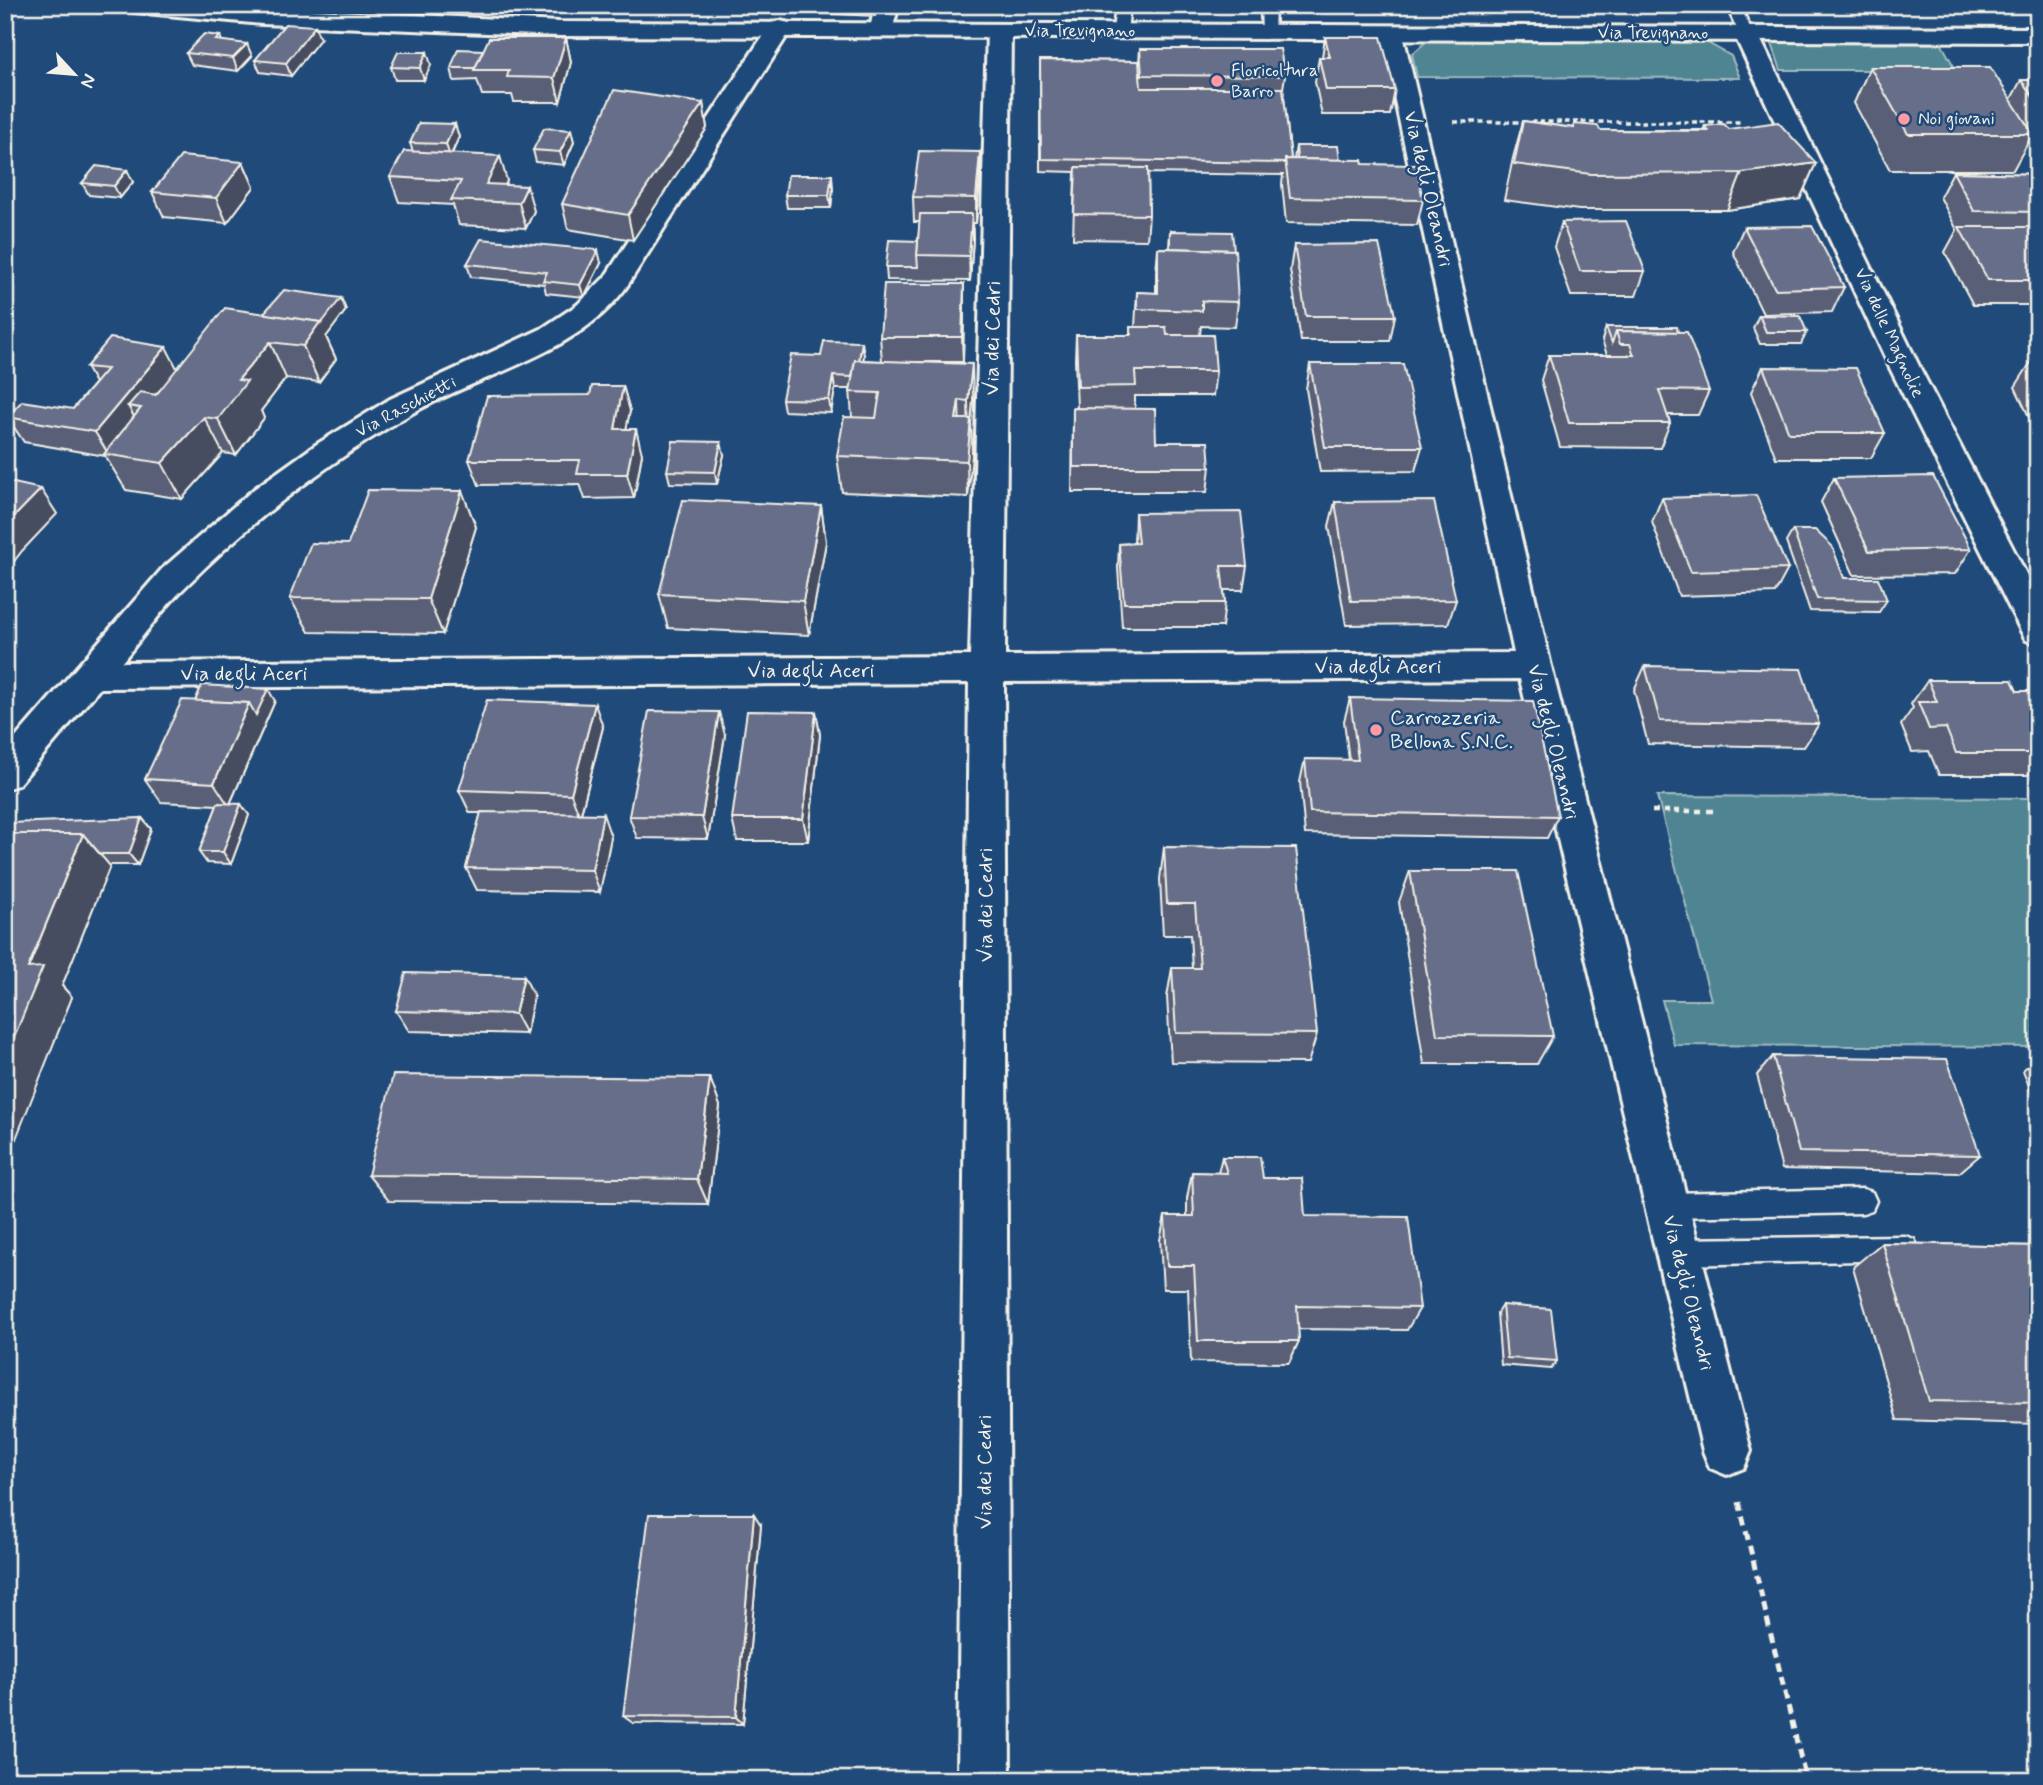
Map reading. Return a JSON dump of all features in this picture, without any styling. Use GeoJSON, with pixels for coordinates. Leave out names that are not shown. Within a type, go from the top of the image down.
{"type":"FeatureCollection","features":[{"type":"Feature","properties":{"kind":"street","name":"Via Trevignano"},"geometry":{"type":"LineString","coordinates":[[135,5],[262,17],[559,29],[780,28],[885,17],[999,30],[2038,35]]}},
{"type":"Feature","properties":{"kind":"street","name":"Via Raschietti"},"geometry":{"type":"LineString","coordinates":[[5,775],[174,577],[265,497],[328,451],[401,406],[551,336],[587,311],[615,283],[780,28]]}},
{"type":"Feature","properties":{"kind":"street","name":"Via dei Cedri"},"geometry":{"type":"LineString","coordinates":[[984,1780],[987,670],[999,30]]}},
{"type":"Feature","properties":{"kind":"street","name":"Via degli Oleandri"},"geometry":{"type":"LineString","coordinates":[[1392,31],[1534,666],[1727,1451]]}},
{"type":"Feature","properties":{"kind":"street","name":"Via delle Magnolie"},"geometry":{"type":"LineString","coordinates":[[1745,32],[1905,368],[2038,631]]}},
{"type":"Feature","properties":{"kind":"street","name":"Via degli Aceri"},"geometry":{"type":"LineString","coordinates":[[88,676],[1534,666]]}},
{"type":"Feature","properties":{"kind":"lane"},"geometry":{"type":"LineString","coordinates":[[1120,31],[1123,5]]}},
{"type":"Feature","properties":{"kind":"lane"},"geometry":{"type":"LineString","coordinates":[[1268,5],[1269,32]]}},
{"type":"Feature","properties":{"kind":"lane"},"geometry":{"type":"LineString","coordinates":[[1733,5],[1745,32]]}},
{"type":"Feature","properties":{"kind":"lane"},"geometry":{"type":"LineString","coordinates":[[1666,1205],[1863,1201]]}},
{"type":"Feature","properties":{"kind":"lane"},"geometry":{"type":"LineString","coordinates":[[1678,1252],[1929,1248]]}},
{"type":"Feature","properties":{"kind":"path"},"geometry":{"type":"LineString","coordinates":[[1443,122],[1789,122]]}},
{"type":"Feature","properties":{"kind":"path"},"geometry":{"type":"LineString","coordinates":[[1652,811],[1714,811]]}},
{"type":"Feature","properties":{"kind":"path"},"geometry":{"type":"LineString","coordinates":[[1727,1451],[1806,1780]]}},
{"type":"Feature","properties":{"kind":"green space"},"geometry":{"type":"Polygon","coordinates":[[[1428,40],[1704,41],[1731,56],[1740,78],[1417,77],[1412,54],[1428,40]]]}},
{"type":"Feature","properties":{"kind":"green space"},"geometry":{"type":"Polygon","coordinates":[[[1771,41],[1941,43],[1956,70],[1781,70],[1771,41]]]}},
{"type":"Feature","properties":{"kind":"green space"},"geometry":{"type":"Polygon","coordinates":[[[1657,796],[2038,798],[2038,1047],[1674,1045],[1662,1000],[1711,1000],[1657,796]]]}},
{"type":"Feature","properties":{"kind":"building"},"geometry":{"type":"Polygon","coordinates":[[[285,24],[315,26],[286,63],[255,60],[285,24]]]}},
{"type":"Feature","properties":{"kind":"building"},"geometry":{"type":"Polygon","coordinates":[[[204,34],[220,36],[216,40],[247,44],[233,58],[186,53],[204,34]]]}},
{"type":"Feature","properties":{"kind":"building"},"geometry":{"type":"Polygon","coordinates":[[[1325,37],[1381,37],[1395,90],[1326,90],[1319,57],[1330,57],[1325,37]]]}},
{"type":"Feature","properties":{"kind":"building"},"geometry":{"type":"Polygon","coordinates":[[[489,38],[566,38],[554,78],[507,77],[509,70],[474,70],[489,38]]]}},
{"type":"Feature","properties":{"kind":"building"},"geometry":{"type":"Polygon","coordinates":[[[458,49],[483,50],[475,68],[451,68],[458,49]]]}},
{"type":"Feature","properties":{"kind":"building"},"geometry":{"type":"Polygon","coordinates":[[[1140,49],[1280,49],[1285,76],[1142,75],[1140,49]]]}},
{"type":"Feature","properties":{"kind":"building"},"geometry":{"type":"Polygon","coordinates":[[[398,52],[427,52],[420,68],[391,67],[398,52]]]}},
{"type":"Feature","properties":{"kind":"building"},"geometry":{"type":"Polygon","coordinates":[[[1040,60],[1139,61],[1141,88],[1283,88],[1291,159],[1285,159],[1285,163],[1041,159],[1040,60]]]}},
{"type":"Feature","properties":{"kind":"building"},"geometry":{"type":"Polygon","coordinates":[[[1870,67],[1990,67],[2033,134],[1908,134],[1870,67]]]}},
{"type":"Feature","properties":{"kind":"building"},"geometry":{"type":"Polygon","coordinates":[[[2021,80],[2038,80],[2038,104],[2021,80]]]}},
{"type":"Feature","properties":{"kind":"building"},"geometry":{"type":"Polygon","coordinates":[[[614,90],[703,103],[628,215],[562,204],[614,90]]]}},
{"type":"Feature","properties":{"kind":"building"},"geometry":{"type":"Polygon","coordinates":[[[1523,121],[1574,128],[1574,124],[1598,126],[1600,130],[1708,131],[1705,126],[1724,124],[1729,129],[1778,122],[1816,163],[1742,173],[1591,174],[1514,164],[1523,121]]]}},
{"type":"Feature","properties":{"kind":"building"},"geometry":{"type":"Polygon","coordinates":[[[419,123],[455,124],[446,144],[410,143],[419,123]]]}},
{"type":"Feature","properties":{"kind":"building"},"geometry":{"type":"Polygon","coordinates":[[[544,128],[571,130],[560,152],[533,150],[544,128]]]}},
{"type":"Feature","properties":{"kind":"building"},"geometry":{"type":"Polygon","coordinates":[[[1296,146],[1338,146],[1340,160],[1297,159],[1296,146]]]}},
{"type":"Feature","properties":{"kind":"building"},"geometry":{"type":"Polygon","coordinates":[[[404,151],[500,156],[486,184],[527,186],[519,203],[451,200],[461,181],[390,177],[404,151]]]}},
{"type":"Feature","properties":{"kind":"building"},"geometry":{"type":"Polygon","coordinates":[[[919,151],[980,152],[976,198],[913,197],[919,151]]]}},
{"type":"Feature","properties":{"kind":"building"},"geometry":{"type":"Polygon","coordinates":[[[181,156],[243,162],[216,198],[152,192],[181,156]]]}},
{"type":"Feature","properties":{"kind":"building"},"geometry":{"type":"Polygon","coordinates":[[[1285,159],[1362,160],[1363,164],[1416,165],[1423,200],[1290,198],[1285,159]]]}},
{"type":"Feature","properties":{"kind":"building"},"geometry":{"type":"Polygon","coordinates":[[[96,166],[127,170],[114,186],[82,183],[96,166]]]}},
{"type":"Feature","properties":{"kind":"building"},"geometry":{"type":"Polygon","coordinates":[[[1076,167],[1148,168],[1149,215],[1074,214],[1076,167]]]}},
{"type":"Feature","properties":{"kind":"building"},"geometry":{"type":"Polygon","coordinates":[[[1953,172],[2038,174],[2038,212],[1974,211],[1953,172]]]}},
{"type":"Feature","properties":{"kind":"building"},"geometry":{"type":"Polygon","coordinates":[[[788,175],[832,175],[829,195],[785,195],[788,175]]]}},
{"type":"Feature","properties":{"kind":"building"},"geometry":{"type":"Polygon","coordinates":[[[920,214],[972,214],[969,256],[917,255],[920,214]]]}},
{"type":"Feature","properties":{"kind":"building"},"geometry":{"type":"Polygon","coordinates":[[[1626,221],[1645,271],[1580,271],[1562,222],[1626,221]]]}},
{"type":"Feature","properties":{"kind":"building"},"geometry":{"type":"Polygon","coordinates":[[[1812,226],[1844,287],[1775,289],[1744,227],[1812,226]]]}},
{"type":"Feature","properties":{"kind":"building"},"geometry":{"type":"Polygon","coordinates":[[[1959,227],[2038,227],[2038,280],[1988,280],[1959,227]]]}},
{"type":"Feature","properties":{"kind":"building"},"geometry":{"type":"Polygon","coordinates":[[[1170,231],[1232,232],[1234,250],[1170,248],[1170,231]]]}},
{"type":"Feature","properties":{"kind":"building"},"geometry":{"type":"Polygon","coordinates":[[[481,239],[598,250],[580,285],[543,281],[547,272],[467,264],[481,239]]]}},
{"type":"Feature","properties":{"kind":"building"},"geometry":{"type":"Polygon","coordinates":[[[889,240],[918,241],[918,267],[886,267],[889,240]]]}},
{"type":"Feature","properties":{"kind":"building"},"geometry":{"type":"Polygon","coordinates":[[[1379,244],[1395,316],[1306,316],[1294,245],[1379,244]]]}},
{"type":"Feature","properties":{"kind":"building"},"geometry":{"type":"Polygon","coordinates":[[[1158,248],[1235,250],[1238,302],[1202,301],[1202,311],[1137,309],[1137,292],[1158,293],[1158,248]]]}},
{"type":"Feature","properties":{"kind":"building"},"geometry":{"type":"Polygon","coordinates":[[[884,284],[964,284],[962,337],[880,337],[884,284]]]}},
{"type":"Feature","properties":{"kind":"building"},"geometry":{"type":"Polygon","coordinates":[[[284,290],[341,298],[321,324],[263,314],[284,290]]]}},
{"type":"Feature","properties":{"kind":"building"},"geometry":{"type":"Polygon","coordinates":[[[225,308],[320,322],[303,346],[270,342],[238,380],[247,381],[218,419],[204,417],[162,463],[104,454],[141,408],[128,406],[140,392],[156,395],[225,308]]]}},
{"type":"Feature","properties":{"kind":"building"},"geometry":{"type":"Polygon","coordinates":[[[1759,315],[1800,316],[1807,332],[1766,332],[1759,315]]]}},
{"type":"Feature","properties":{"kind":"building"},"geometry":{"type":"Polygon","coordinates":[[[1130,327],[1166,327],[1167,335],[1213,335],[1216,371],[1135,371],[1136,386],[1078,387],[1076,335],[1131,335],[1130,327]]]}},
{"type":"Feature","properties":{"kind":"building"},"geometry":{"type":"Polygon","coordinates":[[[1606,327],[1677,327],[1678,332],[1616,331],[1612,343],[1606,327]]]}},
{"type":"Feature","properties":{"kind":"building"},"geometry":{"type":"Polygon","coordinates":[[[1616,331],[1687,332],[1709,391],[1659,390],[1670,423],[1569,423],[1549,355],[1634,355],[1630,344],[1620,344],[1616,331]]]}},
{"type":"Feature","properties":{"kind":"building"},"geometry":{"type":"Polygon","coordinates":[[[110,338],[166,347],[95,432],[7,417],[22,401],[73,409],[107,369],[86,367],[110,338]]]}},
{"type":"Feature","properties":{"kind":"building"},"geometry":{"type":"Polygon","coordinates":[[[824,341],[862,342],[852,377],[833,376],[829,400],[782,399],[791,355],[821,356],[824,341]]]}},
{"type":"Feature","properties":{"kind":"building"},"geometry":{"type":"Polygon","coordinates":[[[855,360],[972,364],[968,401],[959,400],[956,419],[971,419],[967,461],[837,456],[844,417],[876,418],[880,393],[850,392],[855,360]]]}},
{"type":"Feature","properties":{"kind":"building"},"geometry":{"type":"Polygon","coordinates":[[[2031,362],[2038,363],[2038,377],[2031,362]]]}},
{"type":"Feature","properties":{"kind":"building"},"geometry":{"type":"Polygon","coordinates":[[[1310,364],[1403,364],[1422,447],[1325,447],[1310,364]]]}},
{"type":"Feature","properties":{"kind":"building"},"geometry":{"type":"Polygon","coordinates":[[[1763,367],[1856,368],[1885,433],[1789,433],[1763,367]]]}},
{"type":"Feature","properties":{"kind":"building"},"geometry":{"type":"Polygon","coordinates":[[[592,386],[623,386],[615,429],[636,429],[627,474],[577,474],[580,460],[469,460],[487,396],[590,395],[592,386]]]}},
{"type":"Feature","properties":{"kind":"building"},"geometry":{"type":"Polygon","coordinates":[[[1073,408],[1155,409],[1156,442],[1208,442],[1210,467],[1073,467],[1073,408]]]}},
{"type":"Feature","properties":{"kind":"building"},"geometry":{"type":"Polygon","coordinates":[[[673,441],[721,442],[715,472],[667,471],[673,441]]]}},
{"type":"Feature","properties":{"kind":"building"},"geometry":{"type":"Polygon","coordinates":[[[1933,476],[1971,549],[1869,551],[1834,478],[1933,476]]]}},
{"type":"Feature","properties":{"kind":"building"},"geometry":{"type":"Polygon","coordinates":[[[5,481],[41,489],[5,526],[5,481]]]}},
{"type":"Feature","properties":{"kind":"building"},"geometry":{"type":"Polygon","coordinates":[[[368,490],[462,491],[428,599],[290,598],[311,543],[348,544],[368,490]]]}},
{"type":"Feature","properties":{"kind":"building"},"geometry":{"type":"Polygon","coordinates":[[[1756,495],[1788,569],[1691,572],[1662,498],[1756,495]]]}},
{"type":"Feature","properties":{"kind":"building"},"geometry":{"type":"Polygon","coordinates":[[[683,500],[821,506],[803,601],[659,594],[683,500]]]}},
{"type":"Feature","properties":{"kind":"building"},"geometry":{"type":"Polygon","coordinates":[[[1434,501],[1456,600],[1351,601],[1335,502],[1434,501]]]}},
{"type":"Feature","properties":{"kind":"building"},"geometry":{"type":"Polygon","coordinates":[[[1241,512],[1247,566],[1221,566],[1225,603],[1124,603],[1119,544],[1138,543],[1135,513],[1241,512]]]}},
{"type":"Feature","properties":{"kind":"building"},"geometry":{"type":"Polygon","coordinates":[[[1793,530],[1815,530],[1832,546],[1844,578],[1878,578],[1887,600],[1817,599],[1793,530]]]}},
{"type":"Feature","properties":{"kind":"building"},"geometry":{"type":"Polygon","coordinates":[[[1645,666],[1801,669],[1819,724],[1660,721],[1645,666]]]}},
{"type":"Feature","properties":{"kind":"building"},"geometry":{"type":"Polygon","coordinates":[[[1928,680],[2012,680],[2017,691],[2036,691],[2038,716],[2029,716],[2038,733],[2038,753],[1956,753],[1946,728],[1929,729],[1918,702],[1937,702],[1928,680]]]}},
{"type":"Feature","properties":{"kind":"building"},"geometry":{"type":"Polygon","coordinates":[[[202,685],[268,689],[256,715],[249,703],[195,701],[202,685]]]}},
{"type":"Feature","properties":{"kind":"building"},"geometry":{"type":"Polygon","coordinates":[[[1350,698],[1533,701],[1558,816],[1310,812],[1305,759],[1358,760],[1350,698]]]}},
{"type":"Feature","properties":{"kind":"building"},"geometry":{"type":"Polygon","coordinates":[[[182,700],[249,703],[214,783],[145,779],[182,700]]]}},
{"type":"Feature","properties":{"kind":"building"},"geometry":{"type":"Polygon","coordinates":[[[487,700],[595,704],[571,794],[459,790],[487,700]]]}},
{"type":"Feature","properties":{"kind":"building"},"geometry":{"type":"Polygon","coordinates":[[[649,711],[719,712],[702,817],[629,816],[649,711]]]}},
{"type":"Feature","properties":{"kind":"building"},"geometry":{"type":"Polygon","coordinates":[[[747,711],[816,712],[803,819],[732,819],[747,711]]]}},
{"type":"Feature","properties":{"kind":"building"},"geometry":{"type":"Polygon","coordinates":[[[218,803],[241,804],[223,852],[199,852],[218,803]]]}},
{"type":"Feature","properties":{"kind":"building"},"geometry":{"type":"Polygon","coordinates":[[[481,812],[603,814],[592,870],[466,868],[481,812]]]}},
{"type":"Feature","properties":{"kind":"building"},"geometry":{"type":"Polygon","coordinates":[[[142,818],[129,854],[100,854],[83,834],[5,834],[8,823],[142,818]]]}},
{"type":"Feature","properties":{"kind":"building"},"geometry":{"type":"Polygon","coordinates":[[[5,834],[83,834],[28,968],[43,967],[5,1059],[5,834]]]}},
{"type":"Feature","properties":{"kind":"building"},"geometry":{"type":"Polygon","coordinates":[[[1164,847],[1296,848],[1317,1034],[1176,1033],[1172,968],[1200,968],[1195,904],[1167,904],[1164,847]]]}},
{"type":"Feature","properties":{"kind":"building"},"geometry":{"type":"Polygon","coordinates":[[[1410,871],[1518,871],[1553,1036],[1437,1035],[1410,871]]]}},
{"type":"Feature","properties":{"kind":"building"},"geometry":{"type":"Polygon","coordinates":[[[406,973],[524,976],[515,1014],[396,1011],[406,973]]]}},
{"type":"Feature","properties":{"kind":"building"},"geometry":{"type":"Polygon","coordinates":[[[1773,1056],[1947,1059],[1980,1155],[1799,1152],[1773,1056]]]}},
{"type":"Feature","properties":{"kind":"building"},"geometry":{"type":"Polygon","coordinates":[[[393,1075],[710,1078],[697,1179],[368,1175],[393,1075]]]}},
{"type":"Feature","properties":{"kind":"building"},"geometry":{"type":"Polygon","coordinates":[[[1222,1157],[1260,1157],[1263,1178],[1302,1178],[1305,1216],[1408,1217],[1420,1308],[1297,1306],[1299,1341],[1198,1341],[1194,1266],[1167,1266],[1165,1216],[1194,1216],[1192,1172],[1227,1173],[1222,1157]]]}},
{"type":"Feature","properties":{"kind":"building"},"geometry":{"type":"Polygon","coordinates":[[[1882,1243],[2038,1246],[2038,1403],[1929,1401],[1882,1243]]]}},
{"type":"Feature","properties":{"kind":"building"},"geometry":{"type":"Polygon","coordinates":[[[1502,1305],[1551,1309],[1557,1361],[1507,1358],[1502,1305]]]}},
{"type":"Feature","properties":{"kind":"building"},"geometry":{"type":"Polygon","coordinates":[[[649,1514],[754,1514],[736,1717],[623,1716],[649,1514]]]}},
{"type":"Feature","properties":{"kind":"place","name":"Floricoltura Barro"},"geometry":{"type":"Point","coordinates":[1217,81]}},
{"type":"Feature","properties":{"kind":"place","name":"Noi giovani"},"geometry":{"type":"Point","coordinates":[1904,119]}},
{"type":"Feature","properties":{"kind":"place","name":"Carrozzeria Bellona S.N.C."},"geometry":{"type":"Point","coordinates":[1376,730]}}]}
